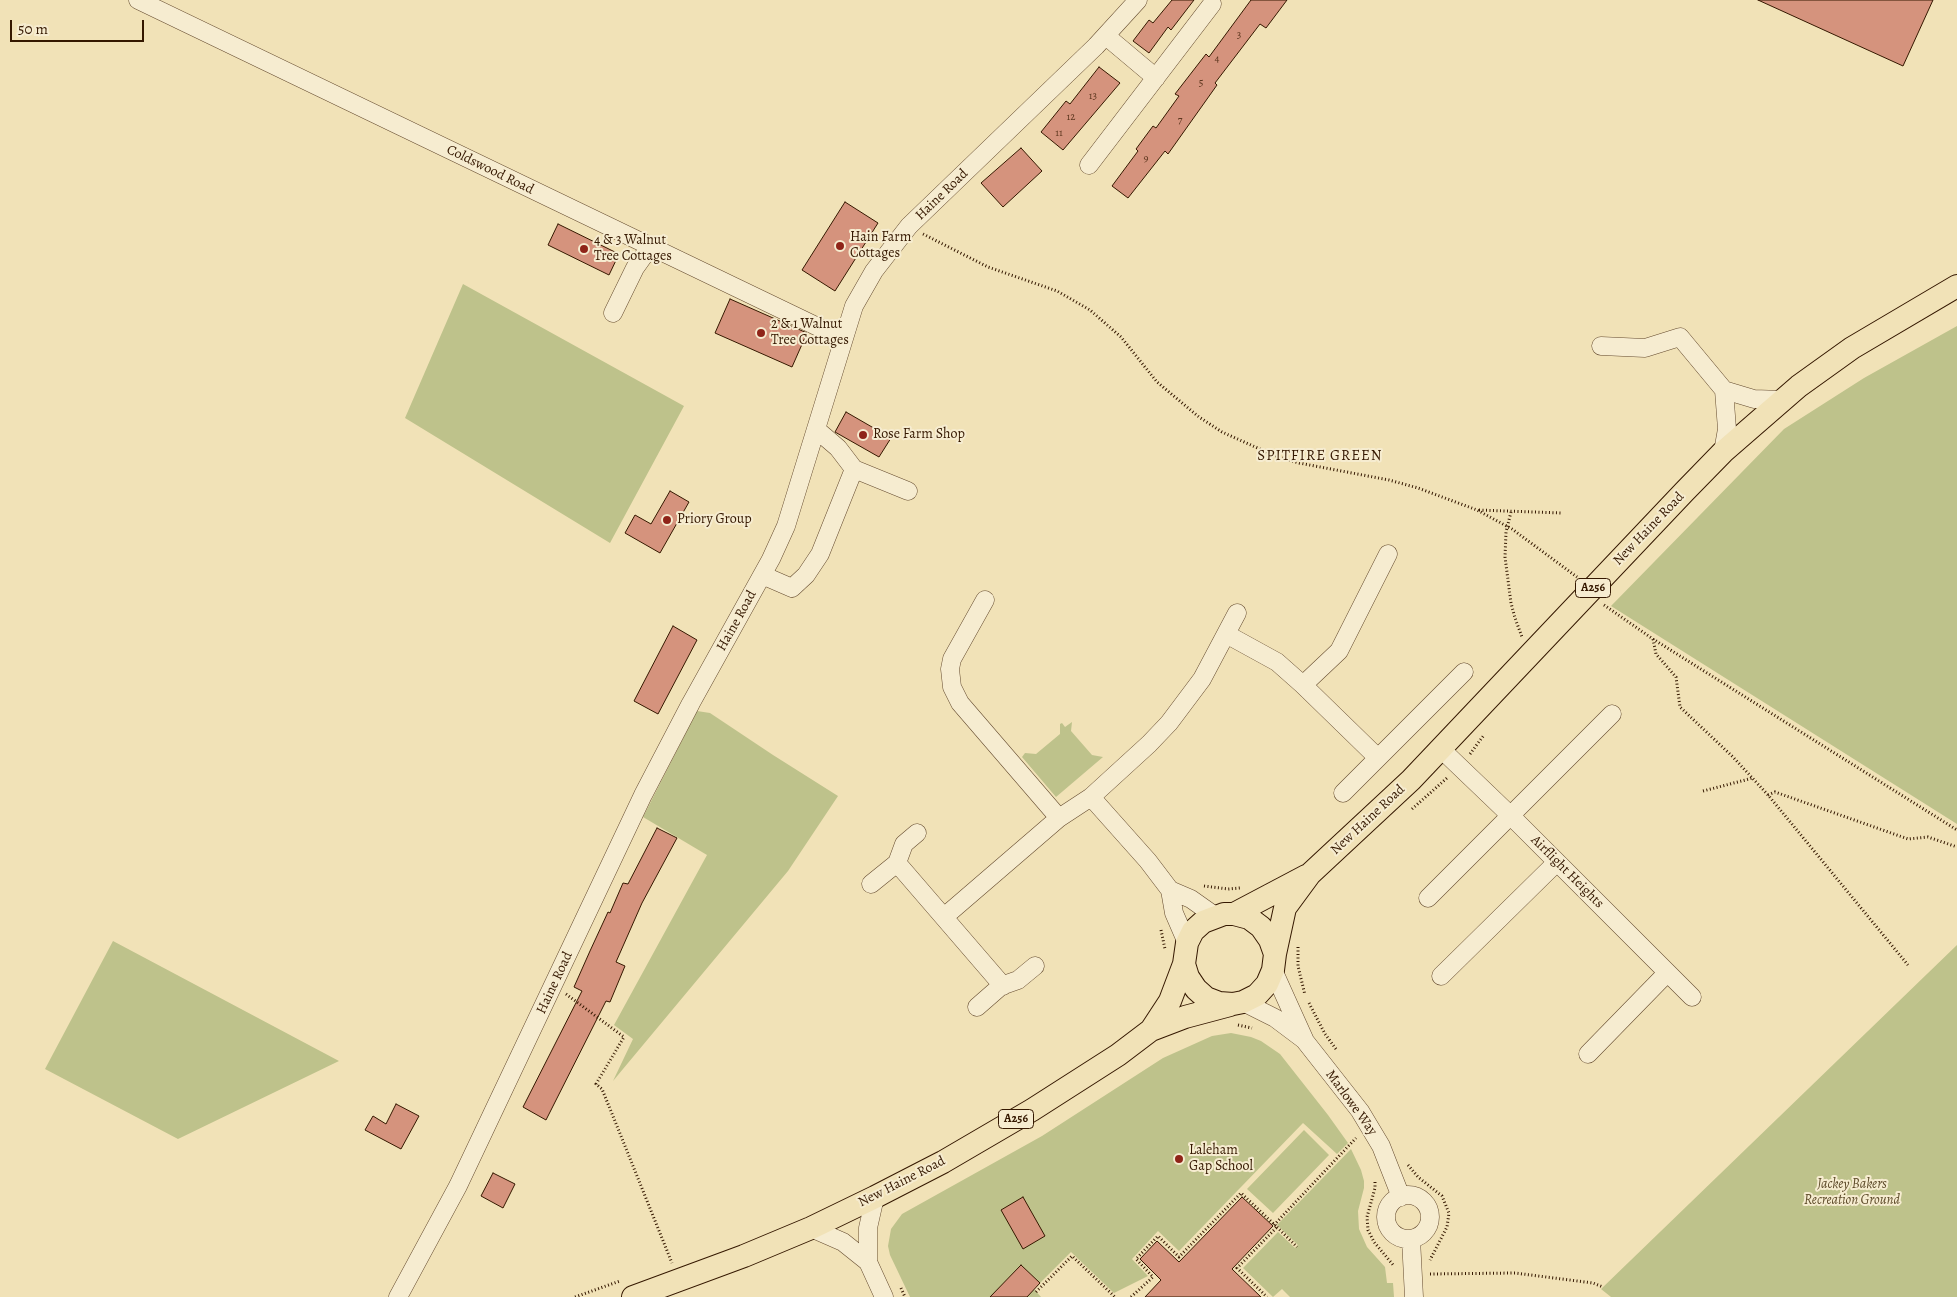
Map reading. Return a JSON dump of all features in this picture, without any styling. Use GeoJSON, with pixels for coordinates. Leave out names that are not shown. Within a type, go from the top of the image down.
{"type":"FeatureCollection","features":[{"type":"Feature","properties":{"kind":"main road","name":"New Haine Road"},"geometry":{"type":"LineString","coordinates":[[630,1288],[744,1256],[811,1228],[943,1162],[1032,1110],[1118,1055],[1151,1030],[1185,1017],[1236,1010],[1257,995],[1267,984],[1274,962],[1285,908],[1310,874],[1411,780],[1723,452],[1783,400],[1852,348],[1957,286]]}},
{"type":"Feature","properties":{"kind":"main road","name":"New Haine Road"},"geometry":{"type":"LineString","coordinates":[[1151,1030],[1170,1001],[1179,954],[1193,932],[1203,922],[1224,915],[1310,874]]}},
{"type":"Feature","properties":{"kind":"main road"},"geometry":{"type":"LineString","coordinates":[[1224,915],[1249,918],[1262,927],[1270,940],[1274,962]]}},
{"type":"Feature","properties":{"kind":"main road"},"geometry":{"type":"LineString","coordinates":[[1179,954],[1188,977],[1196,989],[1213,1000],[1236,1010]]}},
{"type":"Feature","properties":{"kind":"street","name":"Coldswood Road"},"geometry":{"type":"LineString","coordinates":[[138,0],[843,339]]}},
{"type":"Feature","properties":{"kind":"street","name":"Haine Road"},"geometry":{"type":"LineString","coordinates":[[398,1297],[458,1186],[555,985],[595,894],[643,795],[691,703],[762,575],[786,526],[854,306],[874,271],[909,226],[1106,36],[1138,0]]}},
{"type":"Feature","properties":{"kind":"street"},"geometry":{"type":"LineString","coordinates":[[1089,165],[1212,4]]}},
{"type":"Feature","properties":{"kind":"street"},"geometry":{"type":"LineString","coordinates":[[1106,36],[1156,78]]}},
{"type":"Feature","properties":{"kind":"street"},"geometry":{"type":"LineString","coordinates":[[613,314],[634,268],[650,247]]}},
{"type":"Feature","properties":{"kind":"street"},"geometry":{"type":"LineString","coordinates":[[1601,346],[1645,348],[1680,337],[1724,390],[1754,399],[1783,400]]}},
{"type":"Feature","properties":{"kind":"street"},"geometry":{"type":"LineString","coordinates":[[1723,452],[1727,429],[1724,390]]}},
{"type":"Feature","properties":{"kind":"street"},"geometry":{"type":"LineString","coordinates":[[817,430],[838,448],[854,469],[908,492]]}},
{"type":"Feature","properties":{"kind":"street"},"geometry":{"type":"LineString","coordinates":[[762,575],[792,588],[806,575],[820,554],[854,469]]}},
{"type":"Feature","properties":{"kind":"street"},"geometry":{"type":"LineString","coordinates":[[1303,685],[1339,651],[1388,554]]}},
{"type":"Feature","properties":{"kind":"street"},"geometry":{"type":"LineString","coordinates":[[985,600],[952,659],[950,669],[952,687],[960,703],[1059,818]]}},
{"type":"Feature","properties":{"kind":"street"},"geometry":{"type":"LineString","coordinates":[[944,917],[1059,818],[1091,797],[1149,744],[1169,723],[1202,679],[1237,613]]}},
{"type":"Feature","properties":{"kind":"street"},"geometry":{"type":"LineString","coordinates":[[1226,634],[1277,662],[1378,758]]}},
{"type":"Feature","properties":{"kind":"street"},"geometry":{"type":"LineString","coordinates":[[1343,793],[1464,672]]}},
{"type":"Feature","properties":{"kind":"street"},"geometry":{"type":"LineString","coordinates":[[1428,898],[1612,714]]}},
{"type":"Feature","properties":{"kind":"street","name":"Airflight Heights"},"geometry":{"type":"LineString","coordinates":[[1440,748],[1511,816],[1692,997]]}},
{"type":"Feature","properties":{"kind":"street"},"geometry":{"type":"LineString","coordinates":[[1091,797],[1170,890],[1179,954]]}},
{"type":"Feature","properties":{"kind":"street"},"geometry":{"type":"LineString","coordinates":[[870,884],[897,863],[904,844],[917,833]]}},
{"type":"Feature","properties":{"kind":"street"},"geometry":{"type":"LineString","coordinates":[[1440,976],[1557,862]]}},
{"type":"Feature","properties":{"kind":"street"},"geometry":{"type":"LineString","coordinates":[[897,863],[1003,986]]}},
{"type":"Feature","properties":{"kind":"street"},"geometry":{"type":"LineString","coordinates":[[1170,890],[1224,915]]}},
{"type":"Feature","properties":{"kind":"street","name":"Marlowe Way"},"geometry":{"type":"LineString","coordinates":[[1274,962],[1306,1041],[1360,1111],[1381,1146],[1400,1197]]}},
{"type":"Feature","properties":{"kind":"street"},"geometry":{"type":"LineString","coordinates":[[977,1007],[1003,986],[1018,980],[1035,966]]}},
{"type":"Feature","properties":{"kind":"street"},"geometry":{"type":"LineString","coordinates":[[1588,1054],[1667,973]]}},
{"type":"Feature","properties":{"kind":"street","name":"Marlowe Way"},"geometry":{"type":"LineString","coordinates":[[1236,1010],[1275,1018],[1306,1041]]}},
{"type":"Feature","properties":{"kind":"street"},"geometry":{"type":"LineString","coordinates":[[1415,1196],[1427,1206],[1429,1213],[1428,1227],[1418,1237],[1410,1239],[1396,1237],[1387,1226],[1386,1219],[1389,1205],[1400,1197],[1415,1196]]}},
{"type":"Feature","properties":{"kind":"street"},"geometry":{"type":"LineString","coordinates":[[875,1197],[868,1228],[868,1262],[884,1297]]}},
{"type":"Feature","properties":{"kind":"street"},"geometry":{"type":"LineString","coordinates":[[811,1228],[843,1242],[868,1262]]}},
{"type":"Feature","properties":{"kind":"street"},"geometry":{"type":"LineString","coordinates":[[1410,1239],[1420,1275],[1414,1297]]}},
{"type":"Feature","properties":{"kind":"path"},"geometry":{"type":"LineString","coordinates":[[909,226],[926,237],[950,246],[988,267],[1057,291],[1090,310],[1121,337],[1157,382],[1177,401],[1214,427],[1247,445],[1273,456],[1299,463],[1390,480],[1418,488],[1477,510],[1549,555],[1580,579]]}},
{"type":"Feature","properties":{"kind":"path"},"geometry":{"type":"LineString","coordinates":[[1477,510],[1561,513]]}},
{"type":"Feature","properties":{"kind":"path"},"geometry":{"type":"LineString","coordinates":[[1511,512],[1507,527],[1505,557],[1514,618],[1523,640]]}},
{"type":"Feature","properties":{"kind":"path"},"geometry":{"type":"LineString","coordinates":[[1602,604],[1653,639],[1957,830]]}},
{"type":"Feature","properties":{"kind":"path"},"geometry":{"type":"LineString","coordinates":[[1653,639],[1656,654],[1676,677],[1680,707],[1753,778],[1908,965]]}},
{"type":"Feature","properties":{"kind":"path"},"geometry":{"type":"LineString","coordinates":[[1702,791],[1753,778]]}},
{"type":"Feature","properties":{"kind":"path"},"geometry":{"type":"LineString","coordinates":[[1768,795],[1775,792],[1908,838],[1928,837],[1957,847]]}},
{"type":"Feature","properties":{"kind":"path"},"geometry":{"type":"LineString","coordinates":[[1160,927],[1179,954]]}},
{"type":"Feature","properties":{"kind":"path"},"geometry":{"type":"LineString","coordinates":[[555,985],[624,1037],[596,1084],[602,1089],[672,1263]]}},
{"type":"Feature","properties":{"kind":"path"},"geometry":{"type":"LineString","coordinates":[[1236,1010],[1241,1024],[1260,1030]]}},
{"type":"Feature","properties":{"kind":"path"},"geometry":{"type":"LineString","coordinates":[[1267,1297],[1237,1268],[1358,1135],[1362,1143]]}},
{"type":"Feature","properties":{"kind":"path"},"geometry":{"type":"LineString","coordinates":[[1375,1174],[1375,1188],[1367,1217],[1368,1230],[1374,1242],[1393,1264],[1397,1277],[1515,1273],[1603,1287]]}},
{"type":"Feature","properties":{"kind":"path"},"geometry":{"type":"LineString","coordinates":[[1131,1297],[1152,1276],[1136,1259],[1158,1236],[1179,1256],[1241,1193],[1297,1246]]}},
{"type":"Feature","properties":{"kind":"path"},"geometry":{"type":"LineString","coordinates":[[1036,1292],[1072,1256],[1115,1297]]}},
{"type":"Feature","properties":{"kind":"path"},"geometry":{"type":"LineString","coordinates":[[663,1266],[681,1260]]}},
{"type":"Feature","properties":{"kind":"path"},"geometry":{"type":"LineString","coordinates":[[898,1282],[905,1297]]}},
{"type":"Feature","properties":{"kind":"path"},"geometry":{"type":"LineString","coordinates":[[575,1297],[630,1288]]}},
{"type":"Feature","properties":{"kind":"green space"},"geometry":{"type":"Polygon","coordinates":[[[463,284],[684,406],[610,543],[405,418],[463,284]]]}},
{"type":"Feature","properties":{"kind":"green space"},"geometry":{"type":"Polygon","coordinates":[[[1957,326],[1957,824],[1611,606],[1784,429],[1864,378],[1957,326]]]}},
{"type":"Feature","properties":{"kind":"green space"},"geometry":{"type":"Polygon","coordinates":[[[697,711],[710,713],[838,796],[788,871],[613,1081],[633,1039],[614,1025],[707,855],[643,817],[697,711]]]}},
{"type":"Feature","properties":{"kind":"green space"},"geometry":{"type":"Polygon","coordinates":[[[1072,722],[1071,731],[1092,755],[1103,757],[1056,797],[1022,757],[1025,753],[1036,754],[1060,734],[1060,724],[1062,723],[1065,727],[1072,722]]]}},
{"type":"Feature","properties":{"kind":"green space"},"geometry":{"type":"Polygon","coordinates":[[[113,941],[339,1061],[178,1139],[45,1069],[113,941]]]}},
{"type":"Feature","properties":{"kind":"green space","name":"Jackey Bakers Recreation Ground"},"geometry":{"type":"Polygon","coordinates":[[[1957,945],[1957,1297],[1611,1297],[1601,1289],[1957,945]]]}},
{"type":"Feature","properties":{"kind":"green space","name":"Laleham Gap School"},"geometry":{"type":"Polygon","coordinates":[[[1231,1033],[1261,1041],[1280,1054],[1348,1143],[1337,1154],[1303,1123],[1179,1251],[1158,1231],[1132,1259],[1148,1276],[1114,1293],[1071,1252],[1034,1289],[1041,1297],[910,1297],[890,1255],[888,1246],[891,1229],[902,1214],[1042,1136],[1163,1058],[1212,1036],[1231,1033]]]}},
{"type":"Feature","properties":{"kind":"green space"},"geometry":{"type":"Polygon","coordinates":[[[1304,1130],[1329,1155],[1273,1213],[1247,1189],[1304,1130]]]}},
{"type":"Feature","properties":{"kind":"green space"},"geometry":{"type":"Polygon","coordinates":[[[1351,1149],[1364,1181],[1358,1211],[1359,1229],[1367,1247],[1385,1267],[1387,1283],[1393,1283],[1394,1297],[1290,1297],[1282,1289],[1273,1297],[1243,1268],[1278,1232],[1295,1248],[1298,1245],[1277,1225],[1351,1149]]]}},
{"type":"Feature","properties":{"kind":"building"},"geometry":{"type":"Polygon","coordinates":[[[1172,0],[1194,0],[1171,30],[1168,27],[1149,53],[1133,41],[1149,20],[1153,23],[1172,0]]]}},
{"type":"Feature","properties":{"kind":"building"},"geometry":{"type":"Polygon","coordinates":[[[1251,0],[1287,0],[1266,28],[1260,24],[1215,83],[1217,85],[1168,154],[1165,151],[1128,198],[1112,186],[1138,151],[1136,149],[1153,126],[1156,128],[1179,96],[1175,94],[1206,54],[1209,57],[1251,0]]]}},
{"type":"Feature","properties":{"kind":"building"},"geometry":{"type":"Polygon","coordinates":[[[1758,0],[1933,0],[1903,66],[1758,0]]]}},
{"type":"Feature","properties":{"kind":"building"},"geometry":{"type":"Polygon","coordinates":[[[1099,67],[1120,83],[1063,150],[1041,132],[1066,101],[1070,104],[1099,67]]]}},
{"type":"Feature","properties":{"kind":"building"},"geometry":{"type":"Polygon","coordinates":[[[1021,148],[1042,171],[1003,207],[981,183],[1021,148]]]}},
{"type":"Feature","properties":{"kind":"building","name":"Hain Farm Cottages"},"geometry":{"type":"Polygon","coordinates":[[[845,202],[878,223],[835,291],[802,270],[845,202]]]}},
{"type":"Feature","properties":{"kind":"building","name":"4 & 3 Walnut Tree Cottages"},"geometry":{"type":"Polygon","coordinates":[[[558,224],[619,254],[609,275],[548,245],[558,224]]]}},
{"type":"Feature","properties":{"kind":"building","name":"2 & 1 Walnut Tree Cottages"},"geometry":{"type":"Polygon","coordinates":[[[730,299],[807,333],[792,367],[715,333],[730,299]]]}},
{"type":"Feature","properties":{"kind":"building","name":"Rose Farm Shop"},"geometry":{"type":"Polygon","coordinates":[[[846,412],[891,438],[879,457],[835,432],[846,412]]]}},
{"type":"Feature","properties":{"kind":"building","name":"Priory Group"},"geometry":{"type":"Polygon","coordinates":[[[670,491],[689,502],[660,553],[625,533],[635,515],[651,524],[670,491]]]}},
{"type":"Feature","properties":{"kind":"building"},"geometry":{"type":"Polygon","coordinates":[[[673,626],[697,640],[658,714],[634,701],[673,626]]]}},
{"type":"Feature","properties":{"kind":"building"},"geometry":{"type":"Polygon","coordinates":[[[657,828],[677,838],[642,903],[616,962],[625,966],[610,1002],[606,1001],[546,1120],[523,1107],[582,991],[574,987],[608,912],[610,913],[623,883],[628,884],[657,828]]]}},
{"type":"Feature","properties":{"kind":"building"},"geometry":{"type":"Polygon","coordinates":[[[396,1104],[419,1116],[401,1149],[365,1130],[373,1116],[386,1124],[396,1104]]]}},
{"type":"Feature","properties":{"kind":"building"},"geometry":{"type":"Polygon","coordinates":[[[493,1173],[515,1184],[503,1208],[481,1196],[493,1173]]]}},
{"type":"Feature","properties":{"kind":"building"},"geometry":{"type":"Polygon","coordinates":[[[1023,1197],[1045,1236],[1023,1249],[1001,1210],[1023,1197]]]}},
{"type":"Feature","properties":{"kind":"building"},"geometry":{"type":"Polygon","coordinates":[[[1242,1197],[1273,1226],[1232,1269],[1261,1297],[1145,1297],[1161,1280],[1140,1259],[1157,1241],[1179,1262],[1242,1197]]]}},
{"type":"Feature","properties":{"kind":"building"},"geometry":{"type":"Polygon","coordinates":[[[1021,1265],[1040,1283],[1027,1297],[990,1297],[1021,1265]]]}},
{"type":"Feature","properties":{"kind":"place","name":"Hain Farm Cottages"},"geometry":{"type":"Point","coordinates":[840,246]}},
{"type":"Feature","properties":{"kind":"place","name":"4 & 3 Walnut Tree Cottages"},"geometry":{"type":"Point","coordinates":[584,249]}},
{"type":"Feature","properties":{"kind":"place","name":"2 & 1 Walnut Tree Cottages"},"geometry":{"type":"Point","coordinates":[761,333]}},
{"type":"Feature","properties":{"kind":"place","name":"Rose Farm Shop"},"geometry":{"type":"Point","coordinates":[863,435]}},
{"type":"Feature","properties":{"kind":"place","name":"Priory Group"},"geometry":{"type":"Point","coordinates":[667,520]}},
{"type":"Feature","properties":{"kind":"place","name":"Laleham Gap School"},"geometry":{"type":"Point","coordinates":[1179,1159]}},
{"type":"Feature","properties":{"kind":"district","name":"SPITFIRE GREEN"},"geometry":{"type":"Point","coordinates":[1320,456]}}]}
